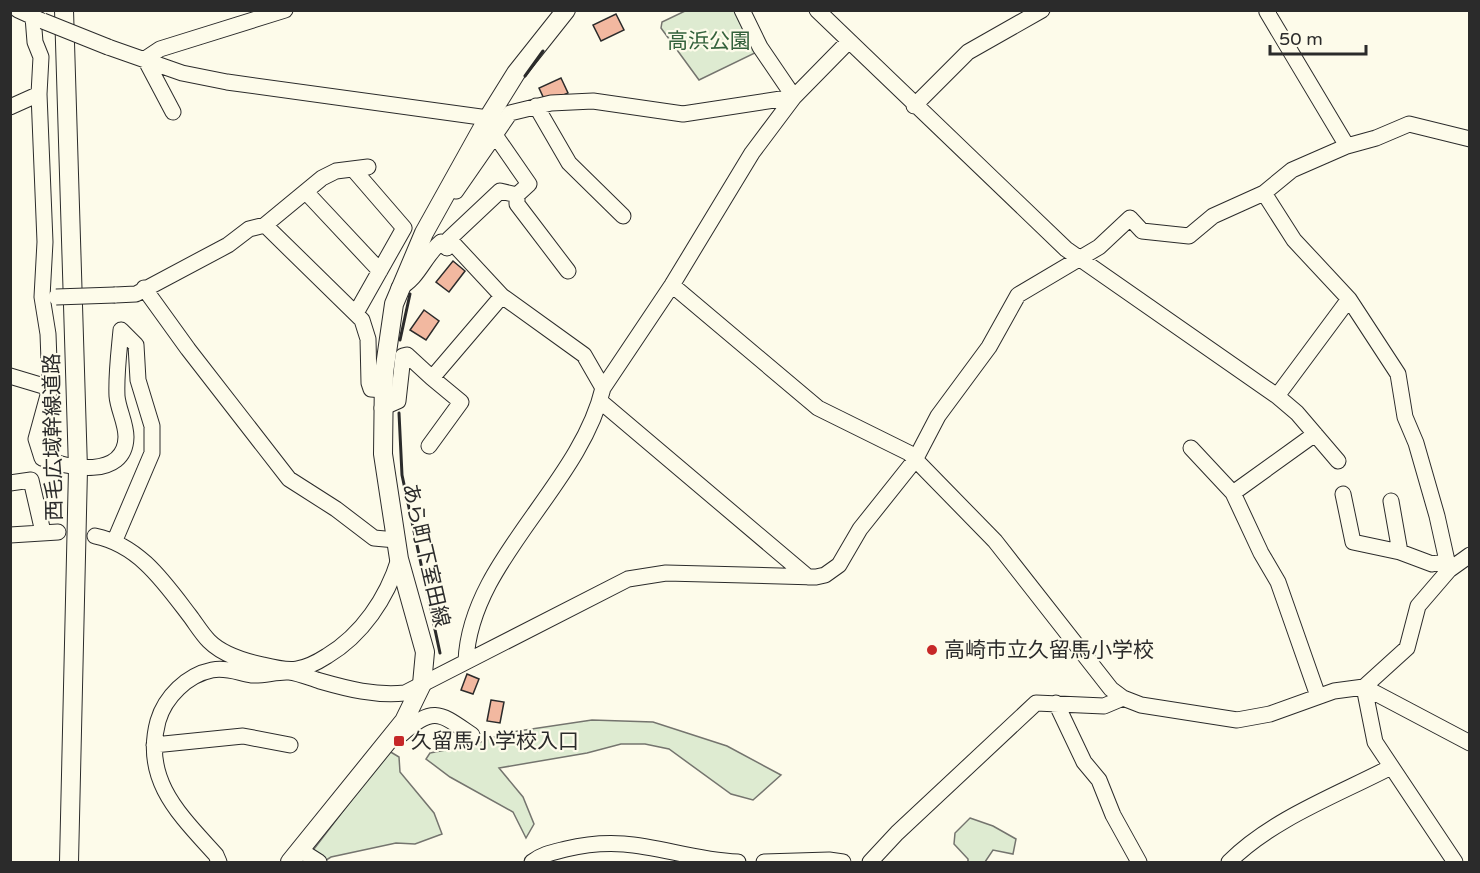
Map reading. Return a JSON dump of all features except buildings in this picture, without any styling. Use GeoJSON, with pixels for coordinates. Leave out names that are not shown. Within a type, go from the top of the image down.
{"type":"FeatureCollection","features":[{"type":"Feature","properties":{"kind":"main road","name":"西毛広域幹線道路"},"geometry":{"type":"LineString","coordinates":[[64,10],[78,469],[69,862]]}},
{"type":"Feature","properties":{"kind":"main road","name":"あら町下室田線"},"geometry":{"type":"LineString","coordinates":[[295,856],[395,732],[411,710],[422,684],[425,666],[421,634],[399,559],[383,454],[382,408],[387,335],[401,283],[448,189],[488,118],[516,73],[566,10]]}},
{"type":"Feature","properties":{"kind":"street"},"geometry":{"type":"LineString","coordinates":[[18,10],[182,73],[227,82],[488,118]]}},
{"type":"Feature","properties":{"kind":"street"},"geometry":{"type":"LineString","coordinates":[[145,59],[160,49],[285,10]]}},
{"type":"Feature","properties":{"kind":"street"},"geometry":{"type":"LineString","coordinates":[[742,10],[760,47],[794,97]]}},
{"type":"Feature","properties":{"kind":"street"},"geometry":{"type":"LineString","coordinates":[[816,10],[914,106],[1078,258],[1277,396],[1338,461]]}},
{"type":"Feature","properties":{"kind":"street"},"geometry":{"type":"LineString","coordinates":[[914,106],[968,52],[1042,10]]}},
{"type":"Feature","properties":{"kind":"street"},"geometry":{"type":"LineString","coordinates":[[1269,10],[1266,12],[1347,146]]}},
{"type":"Feature","properties":{"kind":"street"},"geometry":{"type":"LineString","coordinates":[[38,19],[35,42],[41,57],[39,94],[49,297],[50,388],[36,439],[42,458],[78,469],[101,466],[115,460],[124,448],[126,436],[117,396],[121,330],[135,345],[138,380],[154,440],[152,453],[115,540]]}},
{"type":"Feature","properties":{"kind":"street"},"geometry":{"type":"LineString","coordinates":[[466,661],[466,643],[479,607],[501,563],[557,484],[601,395],[672,285],[752,153],[794,97],[848,42]]}},
{"type":"Feature","properties":{"kind":"street"},"geometry":{"type":"LineString","coordinates":[[145,59],[173,112]]}},
{"type":"Feature","properties":{"kind":"street"},"geometry":{"type":"LineString","coordinates":[[10,107],[39,94]]}},
{"type":"Feature","properties":{"kind":"street"},"geometry":{"type":"LineString","coordinates":[[448,189],[456,191],[510,113],[536,106],[592,101],[683,114],[794,97]]}},
{"type":"Feature","properties":{"kind":"street"},"geometry":{"type":"LineString","coordinates":[[536,106],[569,163],[623,216]]}},
{"type":"Feature","properties":{"kind":"street"},"geometry":{"type":"LineString","coordinates":[[95,536],[115,540],[138,555],[167,585],[209,641],[227,654],[361,691],[388,694],[405,693],[615,584],[640,576],[666,573],[825,575],[839,564],[860,529],[915,460],[938,416],[989,347],[1018,295],[1099,247],[1130,218],[1142,231],[1190,236],[1214,216],[1264,193],[1292,170],[1347,146],[1376,138],[1409,124],[1470,139]]}},
{"type":"Feature","properties":{"kind":"street"},"geometry":{"type":"LineString","coordinates":[[495,135],[529,184],[517,195],[517,204],[568,271]]}},
{"type":"Feature","properties":{"kind":"street"},"geometry":{"type":"LineString","coordinates":[[49,297],[136,294],[228,245],[249,229],[265,225],[321,178],[336,171],[360,168],[404,228],[359,316]]}},
{"type":"Feature","properties":{"kind":"street"},"geometry":{"type":"LineString","coordinates":[[517,195],[500,191],[449,239],[502,296],[584,355],[601,395],[808,576]]}},
{"type":"Feature","properties":{"kind":"street"},"geometry":{"type":"LineString","coordinates":[[306,192],[380,271]]}},
{"type":"Feature","properties":{"kind":"street"},"geometry":{"type":"LineString","coordinates":[[1264,193],[1294,240],[1349,299],[1398,374],[1405,417],[1419,453],[1448,565]]}},
{"type":"Feature","properties":{"kind":"street"},"geometry":{"type":"LineString","coordinates":[[265,225],[359,316],[368,339],[369,383],[371,389],[383,390]]}},
{"type":"Feature","properties":{"kind":"street"},"geometry":{"type":"LineString","coordinates":[[359,316],[388,274],[401,283],[411,282],[441,242],[447,248]]}},
{"type":"Feature","properties":{"kind":"street"},"geometry":{"type":"LineString","coordinates":[[672,285],[818,408],[909,453],[995,541],[1111,689],[1123,698],[1141,705],[1237,720],[1270,714],[1334,690],[1364,687],[1470,743]]}},
{"type":"Feature","properties":{"kind":"street"},"geometry":{"type":"LineString","coordinates":[[144,288],[188,349],[289,479],[336,509],[374,538],[396,540]]}},
{"type":"Feature","properties":{"kind":"street"},"geometry":{"type":"LineString","coordinates":[[432,378],[502,296]]}},
{"type":"Feature","properties":{"kind":"street"},"geometry":{"type":"LineString","coordinates":[[1277,396],[1349,299]]}},
{"type":"Feature","properties":{"kind":"street"},"geometry":{"type":"LineString","coordinates":[[382,408],[398,401],[403,356],[407,355],[461,402],[429,446]]}},
{"type":"Feature","properties":{"kind":"street"},"geometry":{"type":"LineString","coordinates":[[10,376],[50,388]]}},
{"type":"Feature","properties":{"kind":"street"},"geometry":{"type":"LineString","coordinates":[[1233,493],[1315,434]]}},
{"type":"Feature","properties":{"kind":"street"},"geometry":{"type":"LineString","coordinates":[[1191,448],[1233,493],[1261,553],[1278,582],[1318,696]]}},
{"type":"Feature","properties":{"kind":"street"},"geometry":{"type":"LineString","coordinates":[[10,483],[31,480],[50,532],[10,535]]}},
{"type":"Feature","properties":{"kind":"street"},"geometry":{"type":"LineString","coordinates":[[1343,494],[1353,542],[1400,552],[1432,564],[1448,565],[1470,555]]}},
{"type":"Feature","properties":{"kind":"street"},"geometry":{"type":"LineString","coordinates":[[1391,501],[1400,552]]}},
{"type":"Feature","properties":{"kind":"street"},"geometry":{"type":"LineString","coordinates":[[219,862],[216,855],[168,800],[158,775],[154,745],[161,712],[170,696],[193,677],[213,669],[233,670],[253,675],[289,672],[316,663],[335,651],[358,630],[380,604],[393,580],[399,559]]}},
{"type":"Feature","properties":{"kind":"street"},"geometry":{"type":"LineString","coordinates":[[1364,687],[1407,648],[1418,606],[1448,565]]}},
{"type":"Feature","properties":{"kind":"street"},"geometry":{"type":"LineString","coordinates":[[1364,687],[1375,742],[1455,862]]}},
{"type":"Feature","properties":{"kind":"street"},"geometry":{"type":"LineString","coordinates":[[870,862],[897,833],[1036,703],[1104,706],[1123,698]]}},
{"type":"Feature","properties":{"kind":"street"},"geometry":{"type":"LineString","coordinates":[[1056,703],[1084,762],[1099,780],[1113,815],[1139,862]]}},
{"type":"Feature","properties":{"kind":"street"},"geometry":{"type":"LineString","coordinates":[[395,732],[402,734],[419,720],[435,714],[444,716],[472,735]]}},
{"type":"Feature","properties":{"kind":"street"},"geometry":{"type":"LineString","coordinates":[[154,745],[243,736],[290,745]]}},
{"type":"Feature","properties":{"kind":"street"},"geometry":{"type":"LineString","coordinates":[[1229,862],[1243,848],[1275,828],[1391,767]]}},
{"type":"Feature","properties":{"kind":"street"},"geometry":{"type":"LineString","coordinates":[[532,862],[544,855],[578,846],[622,842],[738,862]]}},
{"type":"Feature","properties":{"kind":"street"},"geometry":{"type":"LineString","coordinates":[[295,856],[319,862]]}},
{"type":"Feature","properties":{"kind":"street"},"geometry":{"type":"LineString","coordinates":[[764,862],[829,860],[843,862]]}},
{"type":"Feature","properties":{"kind":"green space","name":"高浜公園"},"geometry":{"type":"Polygon","coordinates":[[[685,11],[739,11],[759,51],[699,80],[661,28],[662,22],[685,11]]]}},
{"type":"Feature","properties":{"kind":"green space"},"geometry":{"type":"Polygon","coordinates":[[[592,720],[653,722],[727,746],[781,775],[753,800],[731,794],[669,749],[645,744],[621,744],[587,753],[499,768],[523,797],[534,824],[526,838],[513,812],[450,777],[426,759],[430,753],[476,744],[505,733],[592,720]]]}},
{"type":"Feature","properties":{"kind":"green space"},"geometry":{"type":"Polygon","coordinates":[[[389,751],[399,757],[400,772],[434,813],[442,834],[415,844],[396,843],[331,857],[323,862],[304,862],[389,751]]]}},
{"type":"Feature","properties":{"kind":"green space"},"geometry":{"type":"Polygon","coordinates":[[[970,818],[993,826],[1016,839],[1013,854],[993,850],[985,862],[968,862],[968,859],[954,844],[955,833],[970,818]]]}},
{"type":"Feature","properties":{"kind":"wall"},"geometry":{"type":"LineString","coordinates":[[525,76],[543,51]]}},
{"type":"Feature","properties":{"kind":"wall"},"geometry":{"type":"LineString","coordinates":[[400,340],[410,294]]}},
{"type":"Feature","properties":{"kind":"wall"},"geometry":{"type":"LineString","coordinates":[[399,413],[402,475],[440,653]]}},
{"type":"Feature","properties":{"kind":"place","name":"高崎市立久留馬小学校"},"geometry":{"type":"Point","coordinates":[932,650]}},
{"type":"Feature","properties":{"kind":"place","name":"久留馬小学校入口"},"geometry":{"type":"Point","coordinates":[399,741]}}]}
